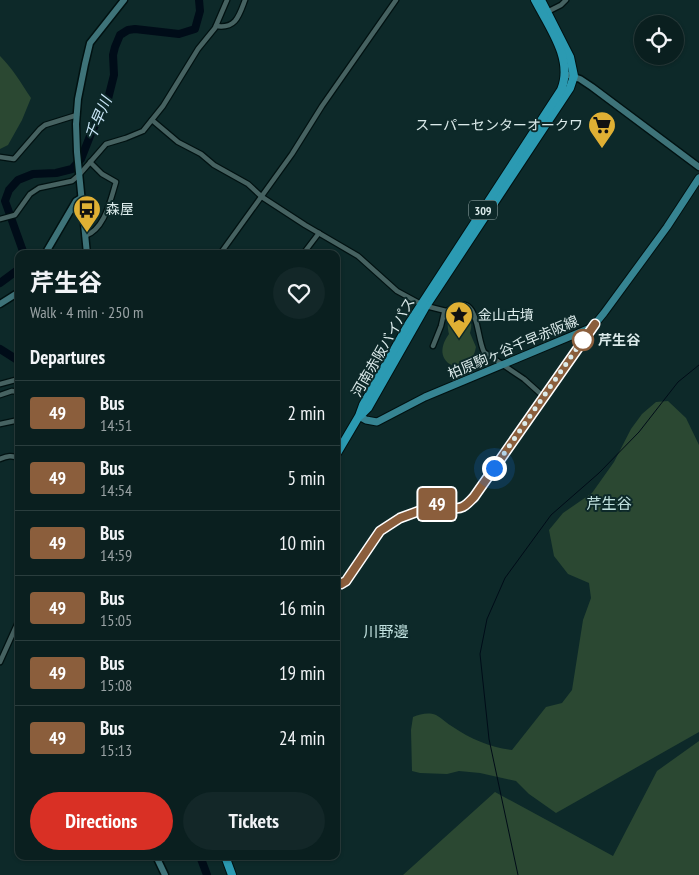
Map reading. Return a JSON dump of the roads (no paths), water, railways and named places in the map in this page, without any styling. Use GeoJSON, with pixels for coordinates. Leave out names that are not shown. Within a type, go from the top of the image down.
{"type":"FeatureCollection","features":[{"type":"Feature","properties":{"kind":"highway"},"geometry":{"type":"LineString","coordinates":[[535,0],[560,50],[565,74]]}},
{"type":"Feature","properties":{"kind":"highway"},"geometry":{"type":"LineString","coordinates":[[541,0],[567,50],[574,76]]}},
{"type":"Feature","properties":{"kind":"highway","name":"河南赤阪バイパス"},"geometry":{"type":"LineString","coordinates":[[359,416],[368,408],[423,305],[561,90],[565,74]]}},
{"type":"Feature","properties":{"kind":"highway","name":"河南赤阪バイパス"},"geometry":{"type":"LineString","coordinates":[[423,305],[567,94],[574,76]]}},
{"type":"Feature","properties":{"kind":"highway","name":"309"},"geometry":{"type":"LineString","coordinates":[[340,448],[359,416]]}},
{"type":"Feature","properties":{"kind":"highway"},"geometry":{"type":"LineString","coordinates":[[226,860],[232,875]]}},
{"type":"Feature","properties":{"kind":"main road"},"geometry":{"type":"LineString","coordinates":[[87,250],[77,152],[76,115],[84,64],[90,43],[124,0]]}},
{"type":"Feature","properties":{"kind":"main road"},"geometry":{"type":"LineString","coordinates":[[565,74],[574,76],[592,87],[699,167]]}},
{"type":"Feature","properties":{"kind":"main road","name":"柏原駒ヶ谷千早赤阪線"},"geometry":{"type":"LineString","coordinates":[[359,416],[366,420],[377,422],[425,397],[583,332],[595,324],[668,227],[699,178]]}},
{"type":"Feature","properties":{"kind":"main road"},"geometry":{"type":"LineString","coordinates":[[47,250],[76,201],[81,198]]}},
{"type":"Feature","properties":{"kind":"main road"},"geometry":{"type":"LineString","coordinates":[[0,304],[15,295]]}},
{"type":"Feature","properties":{"kind":"main road"},"geometry":{"type":"LineString","coordinates":[[158,860],[165,875]]}},
{"type":"Feature","properties":{"kind":"street"},"geometry":{"type":"LineString","coordinates":[[1,219],[15,215],[30,194],[38,188],[72,181],[106,144],[143,131],[163,106],[198,49],[216,26],[227,0]]}},
{"type":"Feature","properties":{"kind":"street"},"geometry":{"type":"LineString","coordinates":[[216,26],[232,25],[237,19],[245,0]]}},
{"type":"Feature","properties":{"kind":"street"},"geometry":{"type":"LineString","coordinates":[[223,250],[292,154],[331,92],[396,0]]}},
{"type":"Feature","properties":{"kind":"street"},"geometry":{"type":"LineString","coordinates":[[547,12],[561,5],[566,0]]}},
{"type":"Feature","properties":{"kind":"street"},"geometry":{"type":"LineString","coordinates":[[0,157],[14,159],[45,125],[76,115]]}},
{"type":"Feature","properties":{"kind":"street"},"geometry":{"type":"LineString","coordinates":[[152,120],[178,142],[248,184],[262,197],[358,256],[397,291],[423,305],[446,311],[460,305],[470,308],[476,317],[484,351],[504,364],[543,396]]}},
{"type":"Feature","properties":{"kind":"street"},"geometry":{"type":"LineString","coordinates":[[85,236],[94,233],[102,221],[116,182],[102,174],[90,162]]}},
{"type":"Feature","properties":{"kind":"street"},"geometry":{"type":"LineString","coordinates":[[306,250],[319,233]]}},
{"type":"Feature","properties":{"kind":"street"},"geometry":{"type":"LineString","coordinates":[[433,346],[446,311]]}},
{"type":"Feature","properties":{"kind":"street"},"geometry":{"type":"LineString","coordinates":[[341,584],[346,581],[380,531],[393,522],[438,504],[459,508],[467,504],[474,497],[595,324]]}},
{"type":"Feature","properties":{"kind":"street"},"geometry":{"type":"LineString","coordinates":[[0,384],[15,380]]}},
{"type":"Feature","properties":{"kind":"street"},"geometry":{"type":"LineString","coordinates":[[0,395],[15,391]]}},
{"type":"Feature","properties":{"kind":"street"},"geometry":{"type":"LineString","coordinates":[[0,424],[15,421]]}},
{"type":"Feature","properties":{"kind":"street"},"geometry":{"type":"LineString","coordinates":[[0,459],[7,456],[15,456]]}},
{"type":"Feature","properties":{"kind":"street"},"geometry":{"type":"LineString","coordinates":[[0,662],[15,629]]}},
{"type":"Feature","properties":{"kind":"waterway","name":"千早川"},"geometry":{"type":"LineString","coordinates":[[23,250],[5,201],[9,190],[18,180],[33,174],[56,173],[72,169],[81,159],[92,131],[107,103],[114,75],[113,55],[120,35],[128,30],[135,29],[179,34],[195,29],[200,11],[199,0]]}},
{"type":"Feature","properties":{"kind":"waterway","name":"千早川"},"geometry":{"type":"LineString","coordinates":[[0,283],[15,272]]}},
{"type":"Feature","properties":{"kind":"waterway"},"geometry":{"type":"LineString","coordinates":[[0,349],[15,358]]}},
{"type":"Feature","properties":{"kind":"waterway"},"geometry":{"type":"LineString","coordinates":[[518,875],[489,739],[480,654],[487,619],[505,578],[551,515],[599,473],[639,432],[678,382],[699,365]]}},
{"type":"Feature","properties":{"kind":"waterway"},"geometry":{"type":"LineString","coordinates":[[201,860],[207,875]]}},
{"type":"Feature","properties":{"kind":"place","name":"スーパーセンターオークワ"},"geometry":{"type":"Point","coordinates":[602,149]}},
{"type":"Feature","properties":{"kind":"place","name":"森屋"},"geometry":{"type":"Point","coordinates":[87,233]}},
{"type":"Feature","properties":{"kind":"place","name":"金山古墳"},"geometry":{"type":"Point","coordinates":[459,339]}},
{"type":"Feature","properties":{"kind":"place","name":"芹生谷"},"geometry":{"type":"Point","coordinates":[583,340]}},
{"type":"Feature","properties":{"kind":"district","name":"芹生谷"},"geometry":{"type":"Point","coordinates":[609,503]}},
{"type":"Feature","properties":{"kind":"district","name":"川野邊"},"geometry":{"type":"Point","coordinates":[386,631]}}]}
